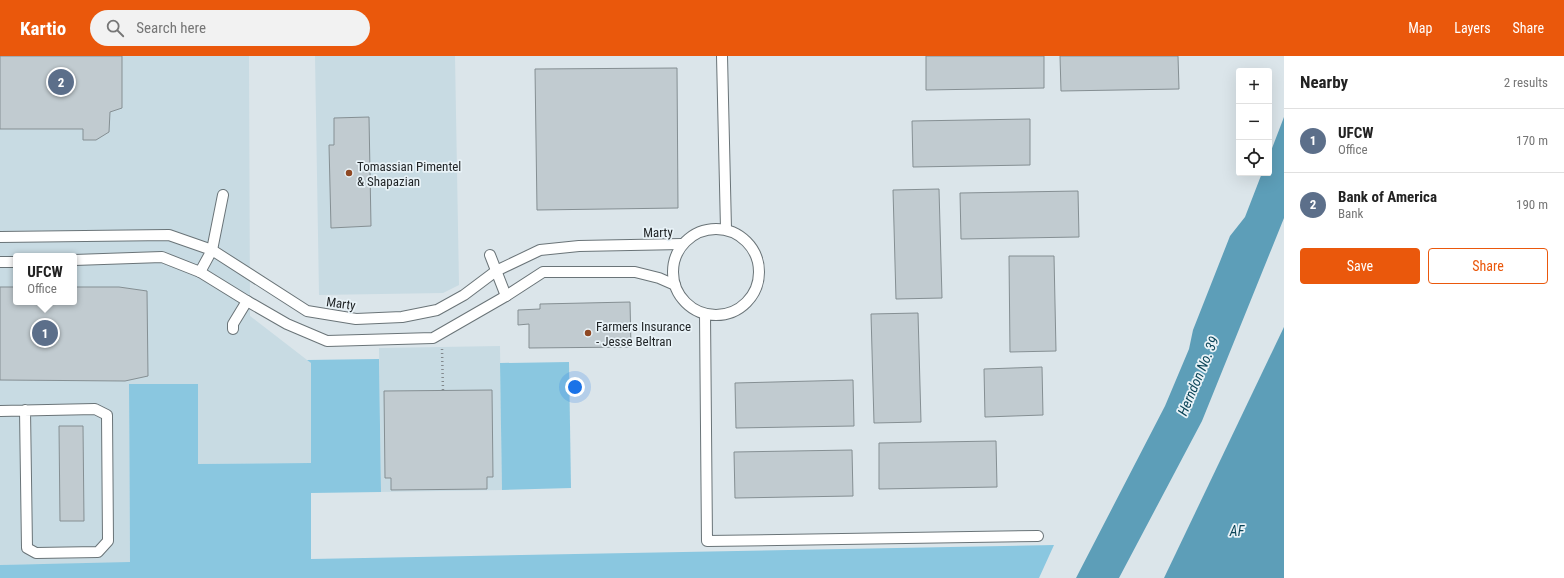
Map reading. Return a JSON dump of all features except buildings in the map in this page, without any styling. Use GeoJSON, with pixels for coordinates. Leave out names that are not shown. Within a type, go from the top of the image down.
{"type":"FeatureCollection","features":[{"type":"Feature","properties":{"kind":"lane"},"geometry":{"type":"LineString","coordinates":[[722,56],[726,229]]}},
{"type":"Feature","properties":{"kind":"lane"},"geometry":{"type":"LineString","coordinates":[[200,272],[212,250],[223,195]]}},
{"type":"Feature","properties":{"kind":"lane"},"geometry":{"type":"LineString","coordinates":[[706,229],[726,229],[734,232],[746,240],[755,251],[759,265],[759,280],[754,293],[745,304],[733,312],[719,315],[705,314],[692,308],[681,298],[675,285],[672,271],[675,257],[682,244],[693,235],[706,229]]}},
{"type":"Feature","properties":{"kind":"lane","name":"Marty"},"geometry":{"type":"LineString","coordinates":[[0,236],[169,235],[212,250],[307,311],[356,319],[402,317],[437,310],[464,295],[496,271],[540,250],[579,246],[682,244]]}},
{"type":"Feature","properties":{"kind":"lane"},"geometry":{"type":"LineString","coordinates":[[490,255],[506,296]]}},
{"type":"Feature","properties":{"kind":"lane"},"geometry":{"type":"LineString","coordinates":[[77,260],[162,257],[200,272],[287,324],[327,341],[433,338],[506,296],[543,272],[635,272],[659,278],[675,285]]}},
{"type":"Feature","properties":{"kind":"lane"},"geometry":{"type":"LineString","coordinates":[[0,262],[13,262]]}},
{"type":"Feature","properties":{"kind":"lane"},"geometry":{"type":"LineString","coordinates":[[233,329],[233,324],[248,301]]}},
{"type":"Feature","properties":{"kind":"lane"},"geometry":{"type":"LineString","coordinates":[[705,314],[707,541],[1038,536]]}},
{"type":"Feature","properties":{"kind":"lane"},"geometry":{"type":"LineString","coordinates":[[0,411],[25,410],[95,408],[107,415],[108,541],[98,552],[36,553],[27,548],[25,410]]}},
{"type":"Feature","properties":{"kind":"path"},"geometry":{"type":"LineString","coordinates":[[442,333],[443,390]]}},
{"type":"Feature","properties":{"kind":"shaded area"},"geometry":{"type":"Polygon","coordinates":[[[0,56],[249,56],[250,316],[311,363],[311,463],[198,464],[198,385],[129,384],[130,563],[0,565],[0,56]]]}},
{"type":"Feature","properties":{"kind":"shaded area"},"geometry":{"type":"Polygon","coordinates":[[[315,56],[455,56],[459,285],[443,293],[319,295],[315,56]]]}},
{"type":"Feature","properties":{"kind":"shaded area"},"geometry":{"type":"Polygon","coordinates":[[[500,346],[502,490],[381,492],[379,348],[500,346]]]}},
{"type":"Feature","properties":{"kind":"shaded area"},"geometry":{"type":"Polygon","coordinates":[[[379,359],[381,492],[311,493],[311,559],[1054,545],[1039,578],[0,578],[0,565],[130,562],[129,384],[198,384],[198,464],[311,463],[311,363],[307,360],[379,359]]]}},
{"type":"Feature","properties":{"kind":"shaded area"},"geometry":{"type":"Polygon","coordinates":[[[569,362],[571,488],[502,490],[500,363],[569,362]]]}},
{"type":"Feature","properties":{"kind":"water","name":"Herndon No. 39"},"geometry":{"type":"Polygon","coordinates":[[[1284,117],[1284,218],[1202,421],[1119,578],[1076,578],[1165,406],[1189,349],[1193,330],[1230,236],[1245,217],[1261,176],[1272,176],[1272,148],[1284,117]]]}},
{"type":"Feature","properties":{"kind":"water","name":"AF"},"geometry":{"type":"Polygon","coordinates":[[[1284,327],[1284,578],[1164,578],[1284,327]]]}},
{"type":"Feature","properties":{"kind":"place","name":"Bank of America"},"geometry":{"type":"Point","coordinates":[61,82]}},
{"type":"Feature","properties":{"kind":"place","name":"Tomassian Pimentel & Shapazian"},"geometry":{"type":"Point","coordinates":[349,173]}},
{"type":"Feature","properties":{"kind":"place","name":"UFCW"},"geometry":{"type":"Point","coordinates":[45,333]}},
{"type":"Feature","properties":{"kind":"place","name":"Farmers Insurance - Jesse Beltran"},"geometry":{"type":"Point","coordinates":[588,333]}}]}
